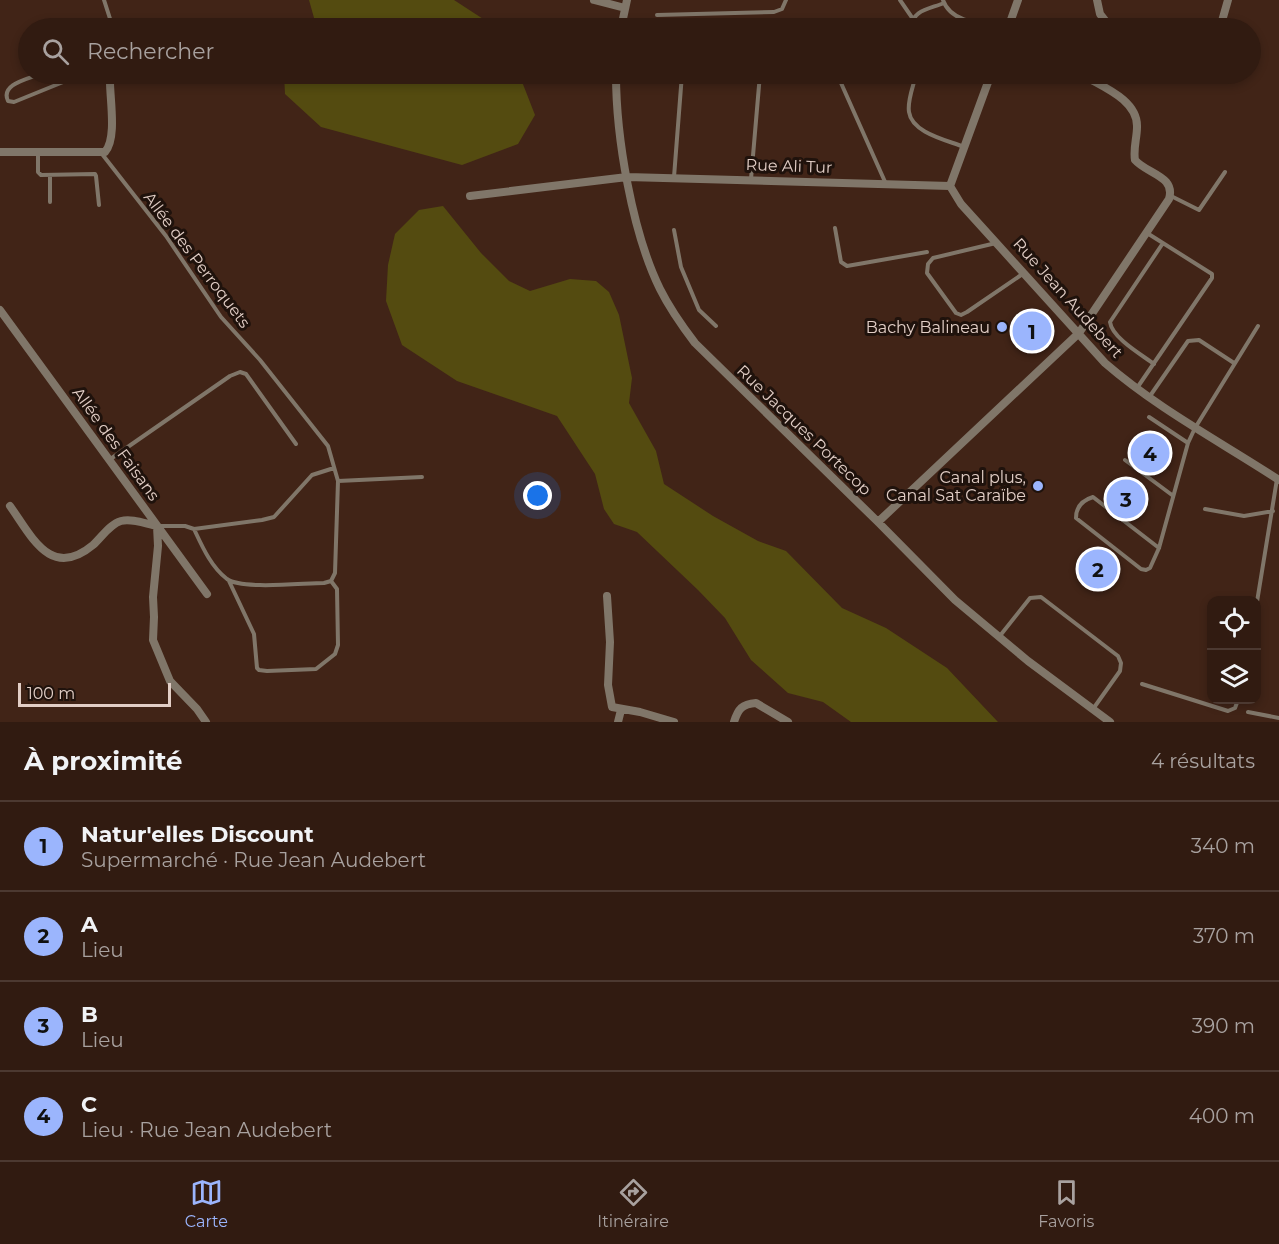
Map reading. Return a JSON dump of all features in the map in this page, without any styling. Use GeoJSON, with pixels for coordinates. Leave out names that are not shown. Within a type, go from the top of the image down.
{"type":"FeatureCollection","features":[{"type":"Feature","properties":{"kind":"street"},"geometry":{"type":"LineString","coordinates":[[594,0],[626,4]]}},
{"type":"Feature","properties":{"kind":"street"},"geometry":{"type":"LineString","coordinates":[[1012,18],[1018,0]]}},
{"type":"Feature","properties":{"kind":"street"},"geometry":{"type":"LineString","coordinates":[[1097,0],[1102,18]]}},
{"type":"Feature","properties":{"kind":"street"},"geometry":{"type":"LineString","coordinates":[[1223,18],[1228,0]]}},
{"type":"Feature","properties":{"kind":"street"},"geometry":{"type":"LineString","coordinates":[[0,152],[102,154],[109,147],[111,135],[110,84]]}},
{"type":"Feature","properties":{"kind":"street","name":"Rue Jacques Portecop"},"geometry":{"type":"LineString","coordinates":[[616,84],[618,119],[627,177],[652,272],[674,314],[695,343],[878,522],[933,581],[999,638],[1110,722]]}},
{"type":"Feature","properties":{"kind":"street"},"geometry":{"type":"LineString","coordinates":[[950,186],[987,84]]}},
{"type":"Feature","properties":{"kind":"street"},"geometry":{"type":"LineString","coordinates":[[878,522],[1079,333],[1170,196],[1171,188],[1167,182],[1138,164],[1136,160],[1137,123],[1132,109],[1125,101],[1097,84]]}},
{"type":"Feature","properties":{"kind":"street","name":"Rue Ali Tur"},"geometry":{"type":"LineString","coordinates":[[470,196],[627,177],[950,186]]}},
{"type":"Feature","properties":{"kind":"street","name":"Rue Jean Audebert"},"geometry":{"type":"LineString","coordinates":[[950,186],[961,204],[1105,363],[1149,397],[1195,428],[1278,479]]}},
{"type":"Feature","properties":{"kind":"street","name":"Allée des Faisans"},"geometry":{"type":"LineString","coordinates":[[0,310],[207,594]]}},
{"type":"Feature","properties":{"kind":"street"},"geometry":{"type":"LineString","coordinates":[[10,506],[36,542],[48,555],[58,558],[66,559],[80,554],[120,521],[157,526],[153,640],[170,681],[197,709],[206,722]]}},
{"type":"Feature","properties":{"kind":"street"},"geometry":{"type":"LineString","coordinates":[[607,596],[610,642],[608,685],[612,707],[674,722]]}},
{"type":"Feature","properties":{"kind":"street"},"geometry":{"type":"LineString","coordinates":[[734,722],[742,706],[756,703],[788,722]]}},
{"type":"Feature","properties":{"kind":"street"},"geometry":{"type":"LineString","coordinates":[[618,722],[621,710]]}},
{"type":"Feature","properties":{"kind":"lane"},"geometry":{"type":"LineString","coordinates":[[104,0],[110,18]]}},
{"type":"Feature","properties":{"kind":"lane"},"geometry":{"type":"LineString","coordinates":[[657,15],[774,12],[782,9],[786,0]]}},
{"type":"Feature","properties":{"kind":"lane"},"geometry":{"type":"LineString","coordinates":[[900,0],[912,18]]}},
{"type":"Feature","properties":{"kind":"lane"},"geometry":{"type":"LineString","coordinates":[[914,18],[944,2],[950,12],[958,18]]}},
{"type":"Feature","properties":{"kind":"lane"},"geometry":{"type":"LineString","coordinates":[[18,83],[7,91],[8,101],[14,102],[58,84]]}},
{"type":"Feature","properties":{"kind":"lane"},"geometry":{"type":"LineString","coordinates":[[674,178],[681,84]]}},
{"type":"Feature","properties":{"kind":"lane"},"geometry":{"type":"LineString","coordinates":[[751,180],[759,84]]}},
{"type":"Feature","properties":{"kind":"lane"},"geometry":{"type":"LineString","coordinates":[[842,84],[887,184]]}},
{"type":"Feature","properties":{"kind":"lane"},"geometry":{"type":"LineString","coordinates":[[914,84],[909,110],[916,125],[929,133],[964,147]]}},
{"type":"Feature","properties":{"kind":"lane"},"geometry":{"type":"LineString","coordinates":[[38,153],[39,174],[94,174],[99,205]]}},
{"type":"Feature","properties":{"kind":"lane","name":"Allée des Perroquets"},"geometry":{"type":"LineString","coordinates":[[102,154],[166,236],[221,317],[260,360],[328,446],[338,482],[335,573],[331,581]]}},
{"type":"Feature","properties":{"kind":"lane"},"geometry":{"type":"LineString","coordinates":[[1170,196],[1199,210],[1225,172]]}},
{"type":"Feature","properties":{"kind":"lane"},"geometry":{"type":"LineString","coordinates":[[50,175],[50,202]]}},
{"type":"Feature","properties":{"kind":"lane"},"geometry":{"type":"LineString","coordinates":[[835,228],[841,262],[847,266],[927,252]]}},
{"type":"Feature","properties":{"kind":"lane"},"geometry":{"type":"LineString","coordinates":[[674,230],[681,267],[699,310],[716,326]]}},
{"type":"Feature","properties":{"kind":"lane"},"geometry":{"type":"LineString","coordinates":[[1137,388],[1212,278],[1212,274],[1146,233]]}},
{"type":"Feature","properties":{"kind":"lane"},"geometry":{"type":"LineString","coordinates":[[997,243],[933,258],[928,264],[927,273],[956,313],[961,315],[967,312],[1024,273]]}},
{"type":"Feature","properties":{"kind":"lane"},"geometry":{"type":"LineString","coordinates":[[1154,364],[1116,335],[1110,322],[1163,243]]}},
{"type":"Feature","properties":{"kind":"lane"},"geometry":{"type":"LineString","coordinates":[[1159,548],[1093,496],[1087,498],[1077,508],[1077,518],[1141,569],[1146,570],[1152,567],[1159,548],[1188,442],[1258,326]]}},
{"type":"Feature","properties":{"kind":"lane"},"geometry":{"type":"LineString","coordinates":[[1149,397],[1188,340],[1200,340],[1234,363]]}},
{"type":"Feature","properties":{"kind":"lane"},"geometry":{"type":"LineString","coordinates":[[109,460],[230,376],[240,372],[246,374],[296,444]]}},
{"type":"Feature","properties":{"kind":"lane"},"geometry":{"type":"LineString","coordinates":[[1149,417],[1188,442]]}},
{"type":"Feature","properties":{"kind":"lane"},"geometry":{"type":"LineString","coordinates":[[1125,460],[1172,495]]}},
{"type":"Feature","properties":{"kind":"lane"},"geometry":{"type":"LineString","coordinates":[[157,526],[184,526],[194,529],[274,517],[312,475],[334,468]]}},
{"type":"Feature","properties":{"kind":"lane"},"geometry":{"type":"LineString","coordinates":[[338,482],[422,477]]}},
{"type":"Feature","properties":{"kind":"lane"},"geometry":{"type":"LineString","coordinates":[[1259,596],[1278,479]]}},
{"type":"Feature","properties":{"kind":"lane"},"geometry":{"type":"LineString","coordinates":[[1205,509],[1244,516],[1272,511]]}},
{"type":"Feature","properties":{"kind":"lane"},"geometry":{"type":"LineString","coordinates":[[194,529],[214,566],[228,580],[254,634],[257,668],[267,671],[316,669],[335,654],[338,645],[337,589],[331,581],[249,585],[228,580]]}},
{"type":"Feature","properties":{"kind":"lane"},"geometry":{"type":"LineString","coordinates":[[999,638],[1030,598],[1041,597],[1120,659],[1120,670],[1093,709]]}},
{"type":"Feature","properties":{"kind":"lane"},"geometry":{"type":"LineString","coordinates":[[1142,684],[1228,711],[1235,708],[1236,704]]}},
{"type":"Feature","properties":{"kind":"lane"},"geometry":{"type":"LineString","coordinates":[[1248,712],[1279,718]]}},
{"type":"Feature","properties":{"kind":"shaded area"},"geometry":{"type":"Polygon","coordinates":[[[309,0],[454,0],[482,18],[314,18],[309,0]]]}},
{"type":"Feature","properties":{"kind":"shaded area"},"geometry":{"type":"Polygon","coordinates":[[[284,84],[523,84],[535,115],[518,144],[462,165],[321,127],[285,94],[284,84]]]}},
{"type":"Feature","properties":{"kind":"shaded area"},"geometry":{"type":"Polygon","coordinates":[[[443,206],[481,253],[509,281],[530,291],[570,279],[596,281],[609,292],[619,315],[632,378],[629,403],[656,451],[664,484],[713,516],[758,541],[786,551],[842,608],[886,628],[947,668],[998,722],[851,722],[823,702],[788,693],[751,660],[725,618],[698,590],[637,532],[614,524],[604,509],[595,474],[557,416],[457,381],[402,345],[386,301],[388,265],[395,234],[419,210],[443,206]]]}},
{"type":"Feature","properties":{"kind":"place","name":"Bachy Balineau"},"geometry":{"type":"Point","coordinates":[1002,327]}},
{"type":"Feature","properties":{"kind":"place","name":"Natur'elles Discount"},"geometry":{"type":"Point","coordinates":[1032,331]}},
{"type":"Feature","properties":{"kind":"place","name":"C"},"geometry":{"type":"Point","coordinates":[1150,453]}},
{"type":"Feature","properties":{"kind":"place","name":"Canal plus, Canal Sat Caraïbe"},"geometry":{"type":"Point","coordinates":[1038,486]}},
{"type":"Feature","properties":{"kind":"place","name":"B"},"geometry":{"type":"Point","coordinates":[1126,499]}},
{"type":"Feature","properties":{"kind":"place","name":"A"},"geometry":{"type":"Point","coordinates":[1098,569]}}]}
